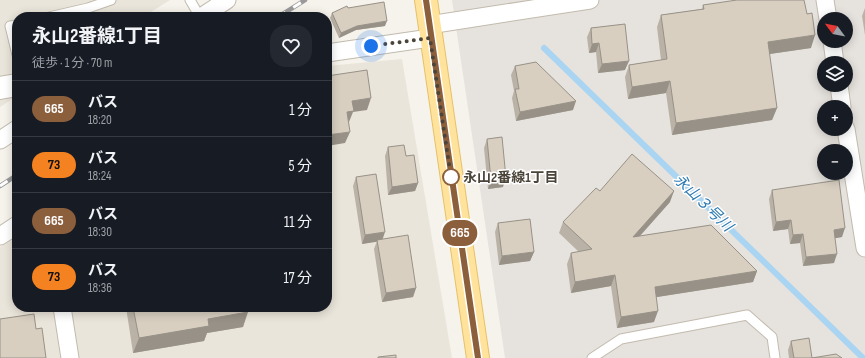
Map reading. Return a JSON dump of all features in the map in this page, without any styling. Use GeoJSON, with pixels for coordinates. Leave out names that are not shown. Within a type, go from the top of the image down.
{"type":"FeatureCollection","features":[{"type":"Feature","properties":{"kind":"main road"},"geometry":{"type":"LineString","coordinates":[[426,0],[478,358]]}},
{"type":"Feature","properties":{"kind":"street"},"geometry":{"type":"LineString","coordinates":[[209,12],[227,0]]}},
{"type":"Feature","properties":{"kind":"street"},"geometry":{"type":"LineString","coordinates":[[332,52],[590,0]]}},
{"type":"Feature","properties":{"kind":"street"},"geometry":{"type":"LineString","coordinates":[[825,0],[827,12]]}},
{"type":"Feature","properties":{"kind":"street"},"geometry":{"type":"LineString","coordinates":[[0,88],[12,85]]}},
{"type":"Feature","properties":{"kind":"street"},"geometry":{"type":"LineString","coordinates":[[0,140],[12,132]]}},
{"type":"Feature","properties":{"kind":"street"},"geometry":{"type":"LineString","coordinates":[[847,136],[865,248]]}},
{"type":"Feature","properties":{"kind":"street"},"geometry":{"type":"LineString","coordinates":[[0,236],[12,228]]}},
{"type":"Feature","properties":{"kind":"street"},"geometry":{"type":"LineString","coordinates":[[63,312],[70,358]]}},
{"type":"Feature","properties":{"kind":"lane"},"geometry":{"type":"LineString","coordinates":[[71,12],[111,0]]}},
{"type":"Feature","properties":{"kind":"lane"},"geometry":{"type":"LineString","coordinates":[[190,0],[198,12]]}},
{"type":"Feature","properties":{"kind":"lane"},"geometry":{"type":"LineString","coordinates":[[12,26],[10,26],[12,34]]}},
{"type":"Feature","properties":{"kind":"lane"},"geometry":{"type":"LineString","coordinates":[[592,358],[621,339],[747,315],[772,337],[775,358]]}},
{"type":"Feature","properties":{"kind":"shaded area"},"geometry":{"type":"Polygon","coordinates":[[[0,0],[170,0],[151,12],[12,12],[12,99],[0,107],[0,0]]]}},
{"type":"Feature","properties":{"kind":"shaded area"},"geometry":{"type":"Polygon","coordinates":[[[452,0],[865,0],[865,358],[505,358],[452,0]]]}},
{"type":"Feature","properties":{"kind":"shaded area"},"geometry":{"type":"Polygon","coordinates":[[[402,59],[452,358],[0,358],[0,247],[12,240],[12,312],[332,312],[332,66],[402,59]]]}},
{"type":"Feature","properties":{"kind":"building"},"geometry":{"type":"Polygon","coordinates":[[[737,0],[804,0],[807,14],[812,13],[815,35],[768,42],[777,108],[676,123],[670,81],[632,87],[629,65],[667,59],[661,15],[704,9],[703,5],[737,0]]]}},
{"type":"Feature","properties":{"kind":"building"},"geometry":{"type":"Polygon","coordinates":[[[384,2],[387,21],[357,26],[341,33],[332,13],[347,6],[348,8],[384,2]]]}},
{"type":"Feature","properties":{"kind":"building"},"geometry":{"type":"Polygon","coordinates":[[[625,24],[629,61],[602,64],[599,43],[592,44],[591,28],[625,24]]]}},
{"type":"Feature","properties":{"kind":"building"},"geometry":{"type":"Polygon","coordinates":[[[536,62],[576,101],[520,112],[515,89],[519,89],[515,66],[536,62]]]}},
{"type":"Feature","properties":{"kind":"building"},"geometry":{"type":"Polygon","coordinates":[[[367,70],[371,98],[352,101],[354,111],[347,112],[350,132],[332,134],[332,75],[367,70]]]}},
{"type":"Feature","properties":{"kind":"building"},"geometry":{"type":"Polygon","coordinates":[[[502,137],[506,178],[491,180],[487,139],[502,137]]]}},
{"type":"Feature","properties":{"kind":"building"},"geometry":{"type":"Polygon","coordinates":[[[404,145],[406,156],[414,155],[418,183],[392,187],[388,147],[404,145]]]}},
{"type":"Feature","properties":{"kind":"building"},"geometry":{"type":"Polygon","coordinates":[[[632,154],[674,191],[633,237],[711,225],[757,271],[655,287],[658,311],[621,317],[615,275],[575,282],[571,253],[592,249],[563,222],[596,188],[600,191],[632,154]]]}},
{"type":"Feature","properties":{"kind":"building"},"geometry":{"type":"Polygon","coordinates":[[[376,174],[385,232],[365,235],[356,177],[376,174]]]}},
{"type":"Feature","properties":{"kind":"building"},"geometry":{"type":"Polygon","coordinates":[[[839,180],[845,228],[834,230],[837,254],[806,257],[803,234],[793,235],[791,220],[776,222],[772,190],[839,180]]]}},
{"type":"Feature","properties":{"kind":"building"},"geometry":{"type":"Polygon","coordinates":[[[530,219],[534,252],[502,256],[498,223],[530,219]]]}},
{"type":"Feature","properties":{"kind":"building"},"geometry":{"type":"Polygon","coordinates":[[[408,235],[416,288],[386,293],[377,240],[408,235]]]}},
{"type":"Feature","properties":{"kind":"building"},"geometry":{"type":"Polygon","coordinates":[[[134,312],[248,312],[208,319],[209,326],[139,338],[134,312]]]}},
{"type":"Feature","properties":{"kind":"building"},"geometry":{"type":"Polygon","coordinates":[[[34,314],[36,329],[42,328],[46,358],[0,358],[0,319],[34,314]]]}},
{"type":"Feature","properties":{"kind":"building"},"geometry":{"type":"Polygon","coordinates":[[[809,338],[812,358],[794,358],[791,341],[809,338]]]}},
{"type":"Feature","properties":{"kind":"building"},"geometry":{"type":"Polygon","coordinates":[[[836,354],[842,358],[812,358],[836,354]]]}},
{"type":"Feature","properties":{"kind":"building"},"geometry":{"type":"Polygon","coordinates":[[[396,355],[396,358],[378,358],[378,357],[396,355]]]}},
{"type":"Feature","properties":{"kind":"waterway","name":"永山３号川"},"geometry":{"type":"LineString","coordinates":[[544,48],[863,358]]}},
{"type":"Feature","properties":{"kind":"railway"},"geometry":{"type":"LineString","coordinates":[[286,12],[305,0]]}},
{"type":"Feature","properties":{"kind":"railway"},"geometry":{"type":"LineString","coordinates":[[0,186],[12,178]]}},
{"type":"Feature","properties":{"kind":"bus line","name":"665"},"geometry":{"type":"LineString","coordinates":[[426,0],[430,38],[478,358]]}},
{"type":"Feature","properties":{"kind":"place","name":"永山2番線1丁目"},"geometry":{"type":"Point","coordinates":[451,177]}},
{"type":"Feature","properties":{"kind":"route"},"geometry":{"type":"LineString","coordinates":[[371,46],[430,38],[451,177]]}}]}
